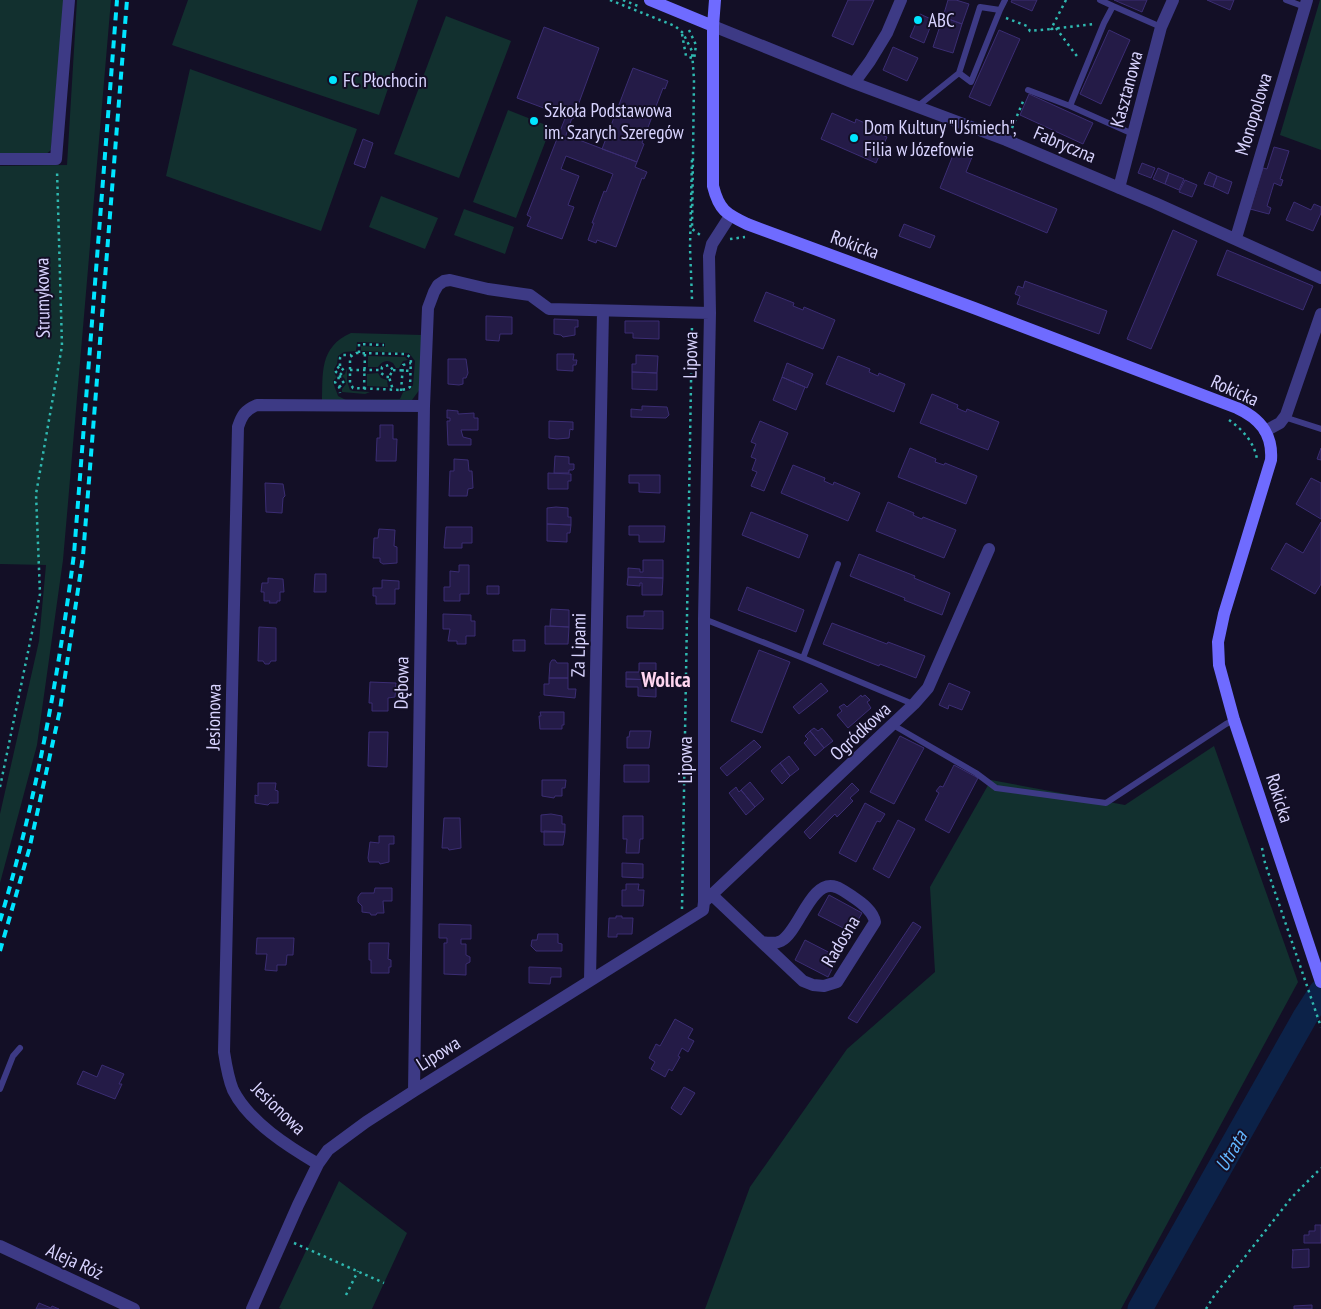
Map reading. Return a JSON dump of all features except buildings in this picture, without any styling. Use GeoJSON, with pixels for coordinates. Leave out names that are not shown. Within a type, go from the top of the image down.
{"type":"FeatureCollection","features":[{"type":"Feature","properties":{"kind":"main road"},"geometry":{"type":"LineString","coordinates":[[715,0],[713,26],[713,186],[721,208],[730,216]]}},
{"type":"Feature","properties":{"kind":"main road","name":"Fabryczna"},"geometry":{"type":"LineString","coordinates":[[646,4],[688,21],[713,26]]}},
{"type":"Feature","properties":{"kind":"main road","name":"Rokicka"},"geometry":{"type":"LineString","coordinates":[[730,216],[1237,408],[1256,418],[1271,446],[1271,460],[1224,614],[1218,642],[1219,665],[1234,720],[1321,982]]}},
{"type":"Feature","properties":{"kind":"street"},"geometry":{"type":"LineString","coordinates":[[0,159],[56,159],[68,0]]}},
{"type":"Feature","properties":{"kind":"street"},"geometry":{"type":"LineString","coordinates":[[854,83],[887,33],[901,0]]}},
{"type":"Feature","properties":{"kind":"street","name":"Kasztanowa"},"geometry":{"type":"LineString","coordinates":[[1120,188],[1161,27],[1172,0]]}},
{"type":"Feature","properties":{"kind":"street","name":"Monopolowa"},"geometry":{"type":"LineString","coordinates":[[1236,238],[1306,4]]}},
{"type":"Feature","properties":{"kind":"street","name":"Fabryczna"},"geometry":{"type":"LineString","coordinates":[[713,26],[854,83],[1006,140],[1236,238],[1321,278]]}},
{"type":"Feature","properties":{"kind":"street","name":"Lipowa"},"geometry":{"type":"LineString","coordinates":[[252,1309],[318,1164],[328,1150],[366,1122],[414,1091],[703,910],[708,898],[704,619],[710,313],[709,256],[714,241],[730,216]]}},
{"type":"Feature","properties":{"kind":"street","name":"Dębowa"},"geometry":{"type":"LineString","coordinates":[[414,1091],[424,406],[428,308],[438,285],[450,280],[488,289],[530,295],[548,309],[603,311]]}},
{"type":"Feature","properties":{"kind":"street"},"geometry":{"type":"LineString","coordinates":[[603,311],[710,313]]}},
{"type":"Feature","properties":{"kind":"street","name":"Za Lipami"},"geometry":{"type":"LineString","coordinates":[[590,980],[603,311]]}},
{"type":"Feature","properties":{"kind":"street"},"geometry":{"type":"LineString","coordinates":[[1265,432],[1280,423],[1284,417],[1321,314]]}},
{"type":"Feature","properties":{"kind":"street","name":"Jesionowa"},"geometry":{"type":"LineString","coordinates":[[318,1164],[289,1147],[245,1108],[234,1090],[227,1071],[224,1052],[238,427],[242,415],[247,409],[257,406],[424,406]]}},
{"type":"Feature","properties":{"kind":"street","name":"Ogródkowa"},"geometry":{"type":"LineString","coordinates":[[708,898],[893,725],[928,688],[989,549]]}},
{"type":"Feature","properties":{"kind":"street","name":"Radosna"},"geometry":{"type":"LineString","coordinates":[[708,898],[762,942],[803,981],[814,985],[824,986],[837,982],[875,922],[861,902],[835,886],[827,886],[819,891],[810,901],[788,936],[781,941],[773,943],[762,942]]}},
{"type":"Feature","properties":{"kind":"street","name":"Aleja Róż"},"geometry":{"type":"LineString","coordinates":[[0,1246],[134,1309]]}},
{"type":"Feature","properties":{"kind":"lane"},"geometry":{"type":"LineString","coordinates":[[959,73],[971,82],[1005,0]]}},
{"type":"Feature","properties":{"kind":"lane"},"geometry":{"type":"LineString","coordinates":[[1100,0],[1161,27]]}},
{"type":"Feature","properties":{"kind":"lane"},"geometry":{"type":"LineString","coordinates":[[1286,0],[1306,4]]}},
{"type":"Feature","properties":{"kind":"lane"},"geometry":{"type":"LineString","coordinates":[[1070,106],[1085,67],[1113,6]]}},
{"type":"Feature","properties":{"kind":"lane"},"geometry":{"type":"LineString","coordinates":[[918,106],[959,73],[980,7],[999,13]]}},
{"type":"Feature","properties":{"kind":"lane"},"geometry":{"type":"LineString","coordinates":[[1028,90],[1070,106],[1134,135]]}},
{"type":"Feature","properties":{"kind":"lane"},"geometry":{"type":"LineString","coordinates":[[1284,417],[1321,429]]}},
{"type":"Feature","properties":{"kind":"lane"},"geometry":{"type":"LineString","coordinates":[[803,658],[838,564]]}},
{"type":"Feature","properties":{"kind":"lane"},"geometry":{"type":"LineString","coordinates":[[704,619],[914,704]]}},
{"type":"Feature","properties":{"kind":"lane"},"geometry":{"type":"LineString","coordinates":[[893,725],[976,773],[996,788],[1106,803],[1234,720]]}},
{"type":"Feature","properties":{"kind":"lane"},"geometry":{"type":"LineString","coordinates":[[0,1089],[13,1056],[20,1048]]}},
{"type":"Feature","properties":{"kind":"path"},"geometry":{"type":"LineString","coordinates":[[610,0],[675,26],[682,32],[692,51],[694,69],[692,229],[701,237],[722,244],[732,238],[744,237],[752,240]]}},
{"type":"Feature","properties":{"kind":"path"},"geometry":{"type":"LineString","coordinates":[[623,0],[646,4]]}},
{"type":"Feature","properties":{"kind":"path"},"geometry":{"type":"LineString","coordinates":[[1051,29],[1066,0]]}},
{"type":"Feature","properties":{"kind":"path"},"geometry":{"type":"LineString","coordinates":[[999,13],[1027,26],[1030,31],[1104,23]]}},
{"type":"Feature","properties":{"kind":"path"},"geometry":{"type":"LineString","coordinates":[[688,21],[682,32],[686,56],[693,58]]}},
{"type":"Feature","properties":{"kind":"path"},"geometry":{"type":"LineString","coordinates":[[688,21],[696,45],[693,58]]}},
{"type":"Feature","properties":{"kind":"path"},"geometry":{"type":"LineString","coordinates":[[1056,28],[1085,67]]}},
{"type":"Feature","properties":{"kind":"path"},"geometry":{"type":"LineString","coordinates":[[681,923],[692,313],[690,248],[694,69]]}},
{"type":"Feature","properties":{"kind":"path"},"geometry":{"type":"LineString","coordinates":[[1006,140],[1028,90]]}},
{"type":"Feature","properties":{"kind":"path","name":"Strumykowa"},"geometry":{"type":"LineString","coordinates":[[0,787],[40,594],[36,494],[62,346],[56,159]]}},
{"type":"Feature","properties":{"kind":"path"},"geometry":{"type":"LineString","coordinates":[[359,353],[359,344],[384,345]]}},
{"type":"Feature","properties":{"kind":"path"},"geometry":{"type":"LineString","coordinates":[[350,363],[342,367],[335,370],[340,377],[343,373],[342,367],[340,358],[342,355],[359,353],[406,354],[413,363],[410,387],[402,390],[392,390],[351,387],[351,355]]}},
{"type":"Feature","properties":{"kind":"path"},"geometry":{"type":"LineString","coordinates":[[364,389],[365,353]]}},
{"type":"Feature","properties":{"kind":"path"},"geometry":{"type":"LineString","coordinates":[[400,396],[402,390],[402,371],[405,363],[413,363]]}},
{"type":"Feature","properties":{"kind":"path"},"geometry":{"type":"LineString","coordinates":[[380,370],[385,364],[394,370],[411,371]]}},
{"type":"Feature","properties":{"kind":"path"},"geometry":{"type":"LineString","coordinates":[[350,370],[380,370]]}},
{"type":"Feature","properties":{"kind":"path"},"geometry":{"type":"LineString","coordinates":[[380,370],[383,376],[389,377]]}},
{"type":"Feature","properties":{"kind":"path"},"geometry":{"type":"LineString","coordinates":[[392,390],[389,377],[394,370]]}},
{"type":"Feature","properties":{"kind":"path"},"geometry":{"type":"LineString","coordinates":[[1223,418],[1231,420],[1250,438],[1258,463]]}},
{"type":"Feature","properties":{"kind":"path"},"geometry":{"type":"LineString","coordinates":[[1304,978],[1320,1025]]}},
{"type":"Feature","properties":{"kind":"path"},"geometry":{"type":"LineString","coordinates":[[1206,1309],[1214,1296],[1292,1197],[1321,1168]]}},
{"type":"Feature","properties":{"kind":"path"},"geometry":{"type":"LineString","coordinates":[[283,1238],[384,1283]]}},
{"type":"Feature","properties":{"kind":"path"},"geometry":{"type":"LineString","coordinates":[[346,1295],[358,1271]]}},
{"type":"Feature","properties":{"kind":"green space"},"geometry":{"type":"Polygon","coordinates":[[[0,0],[64,0],[51,150],[44,156],[0,155],[0,0]]]}},
{"type":"Feature","properties":{"kind":"green space"},"geometry":{"type":"Polygon","coordinates":[[[77,0],[111,0],[68,503],[63,560],[37,745],[0,883],[0,814],[39,641],[46,565],[0,564],[0,166],[67,165],[77,0]]]}},
{"type":"Feature","properties":{"kind":"green space","name":"FC Płochocin"},"geometry":{"type":"Polygon","coordinates":[[[188,0],[418,0],[379,115],[172,45],[188,0]]]}},
{"type":"Feature","properties":{"kind":"green space"},"geometry":{"type":"Polygon","coordinates":[[[1321,0],[1321,150],[1280,135],[1321,0]]]}},
{"type":"Feature","properties":{"kind":"green space"},"geometry":{"type":"Polygon","coordinates":[[[446,16],[511,41],[459,178],[394,154],[446,16]]]}},
{"type":"Feature","properties":{"kind":"green space"},"geometry":{"type":"Polygon","coordinates":[[[190,69],[357,129],[321,231],[166,176],[190,69]]]}},
{"type":"Feature","properties":{"kind":"green space"},"geometry":{"type":"Polygon","coordinates":[[[508,110],[551,127],[516,218],[473,202],[508,110]]]}},
{"type":"Feature","properties":{"kind":"green space"},"geometry":{"type":"Polygon","coordinates":[[[381,196],[438,218],[425,249],[369,227],[381,196]]]}},
{"type":"Feature","properties":{"kind":"green space"},"geometry":{"type":"Polygon","coordinates":[[[464,209],[514,227],[505,254],[454,235],[464,209]]]}},
{"type":"Feature","properties":{"kind":"green space"},"geometry":{"type":"Polygon","coordinates":[[[351,333],[422,335],[420,389],[412,400],[352,399],[400,399],[403,392],[410,390],[413,385],[415,361],[409,353],[361,351],[361,346],[385,347],[385,343],[357,342],[356,351],[344,352],[338,356],[334,369],[337,377],[333,382],[338,396],[348,401],[322,403],[323,371],[328,353],[341,339],[351,333]]]}},
{"type":"Feature","properties":{"kind":"green space"},"geometry":{"type":"Polygon","coordinates":[[[368,356],[405,357],[408,360],[403,361],[399,368],[396,368],[393,363],[387,361],[378,367],[368,367],[368,356]]]}},
{"type":"Feature","properties":{"kind":"green space"},"geometry":{"type":"Polygon","coordinates":[[[347,368],[347,381],[350,390],[370,392],[365,394],[342,392],[346,384],[342,376],[347,368]]]}},
{"type":"Feature","properties":{"kind":"green space"},"geometry":{"type":"Polygon","coordinates":[[[378,373],[381,378],[387,380],[388,387],[367,386],[367,374],[378,373]]]}},
{"type":"Feature","properties":{"kind":"green space"},"geometry":{"type":"Polygon","coordinates":[[[1214,746],[1298,982],[1121,1309],[705,1309],[750,1187],[847,1049],[935,972],[930,887],[991,780],[1125,805],[1214,746]]]}},
{"type":"Feature","properties":{"kind":"green space"},"geometry":{"type":"Polygon","coordinates":[[[339,1181],[407,1233],[372,1309],[279,1308],[339,1181]]]}},
{"type":"Feature","properties":{"kind":"waterway","name":"Utrata"},"geometry":{"type":"LineString","coordinates":[[1140,1309],[1321,992]]}},
{"type":"Feature","properties":{"kind":"railway"},"geometry":{"type":"LineString","coordinates":[[0,921],[35,785],[61,647],[74,554],[117,0]]}},
{"type":"Feature","properties":{"kind":"railway"},"geometry":{"type":"LineString","coordinates":[[0,951],[29,850],[60,710],[83,556],[127,0]]}},
{"type":"Feature","properties":{"kind":"place","name":"ABC"},"geometry":{"type":"Point","coordinates":[918,20]}},
{"type":"Feature","properties":{"kind":"place","name":"FC Płochocin"},"geometry":{"type":"Point","coordinates":[333,80]}},
{"type":"Feature","properties":{"kind":"place","name":"Szkoła Podstawowa im. Szarych Szeregów"},"geometry":{"type":"Point","coordinates":[534,121]}},
{"type":"Feature","properties":{"kind":"place","name":"Dom Kultury \"Uśmiech\", Filia w Józefowie"},"geometry":{"type":"Point","coordinates":[854,138]}},
{"type":"Feature","properties":{"kind":"district","name":"Wolica"},"geometry":{"type":"Point","coordinates":[666,679]}}]}
